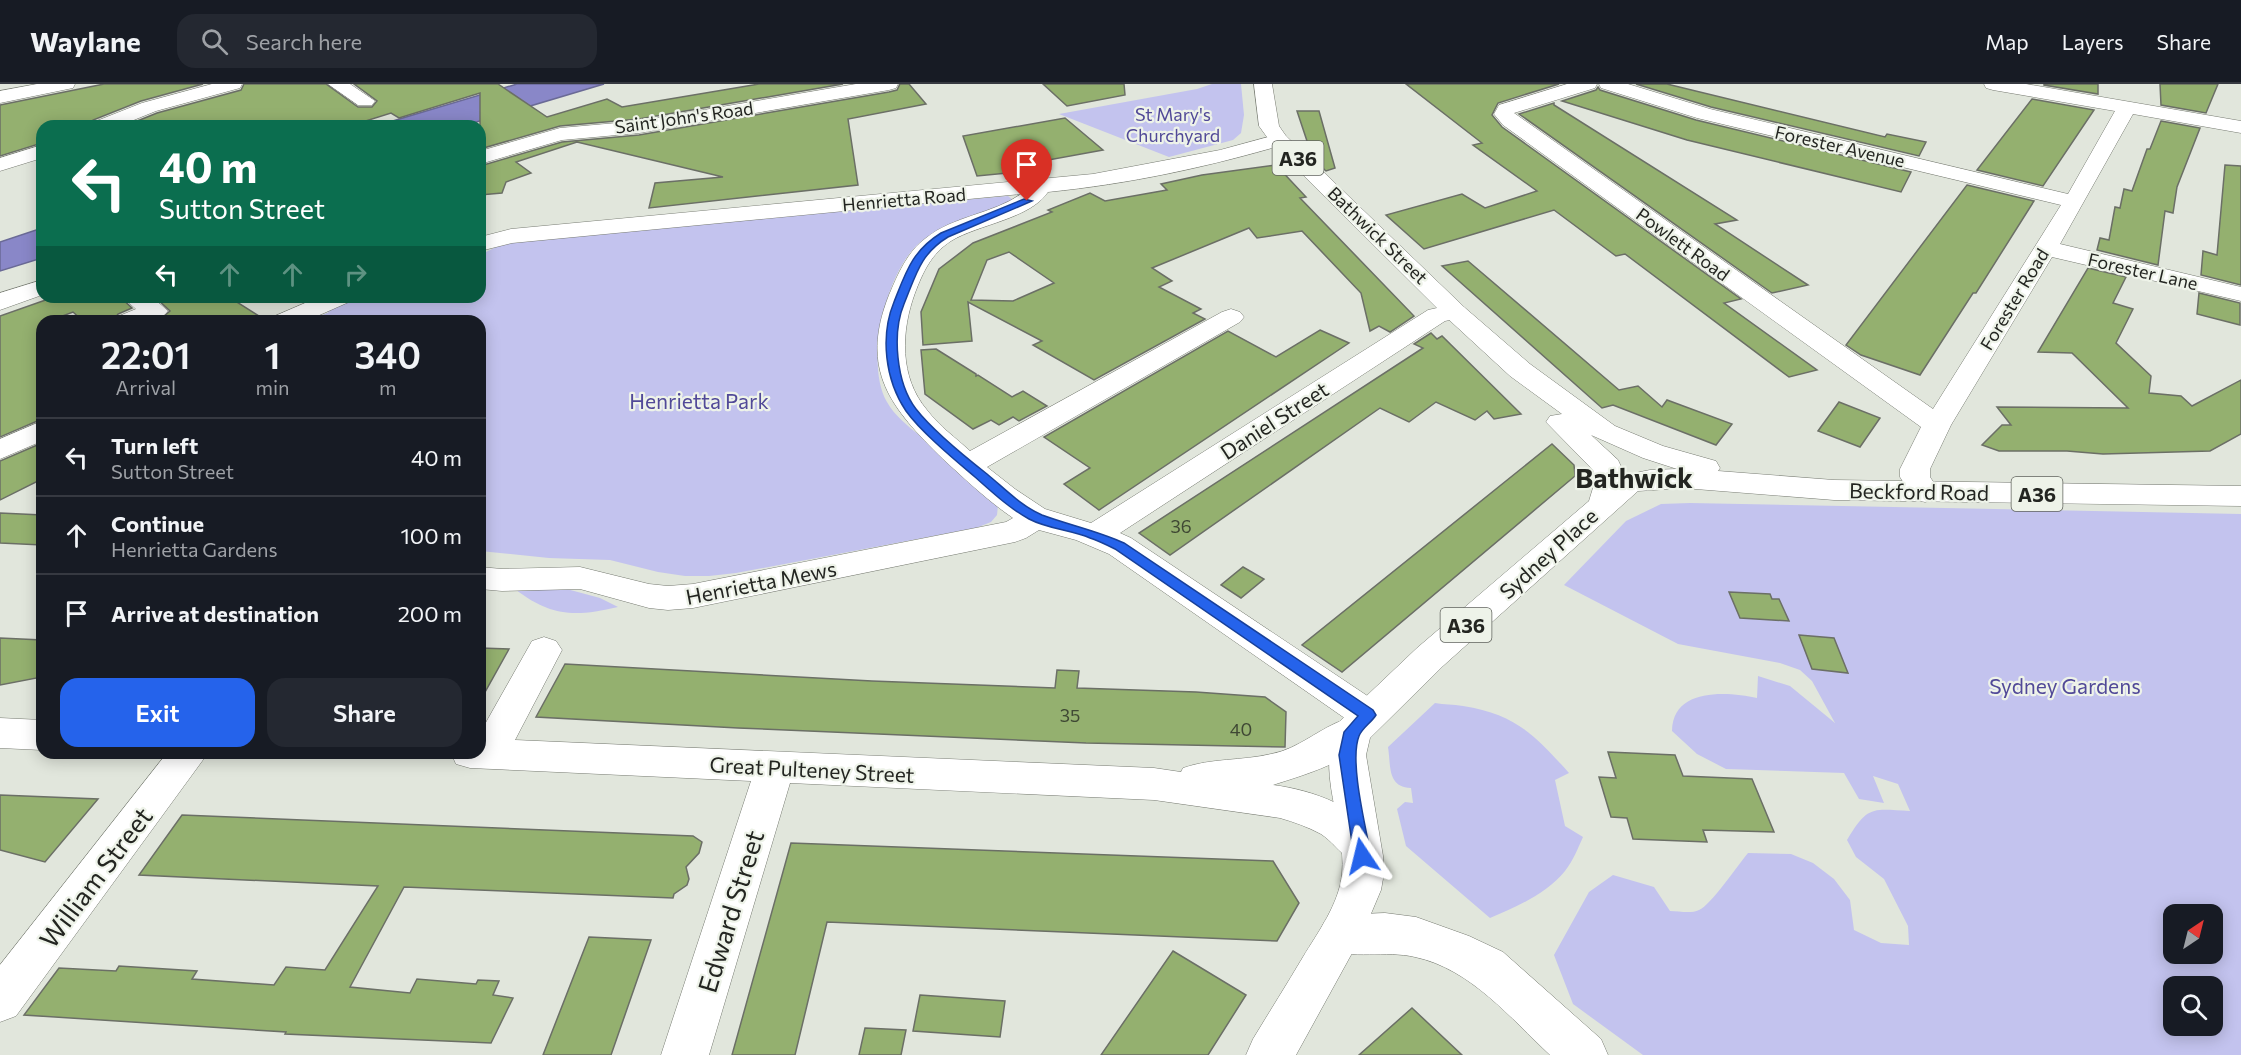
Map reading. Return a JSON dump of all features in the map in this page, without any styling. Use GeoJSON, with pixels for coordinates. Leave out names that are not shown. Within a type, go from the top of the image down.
{"type":"FeatureCollection","features":[{"type":"Feature","properties":{"kind":"main road"},"geometry":{"type":"LineString","coordinates":[[0,97],[66,84]]}},
{"type":"Feature","properties":{"kind":"main road"},"geometry":{"type":"LineString","coordinates":[[116,120],[149,107],[233,84]]}},
{"type":"Feature","properties":{"kind":"main road"},"geometry":{"type":"LineString","coordinates":[[337,84],[365,102]]}},
{"type":"Feature","properties":{"kind":"main road","name":"Saint John's Road"},"geometry":{"type":"LineString","coordinates":[[486,156],[560,134],[639,126],[885,84]]}},
{"type":"Feature","properties":{"kind":"main road","name":"Bathwick Street"},"geometry":{"type":"LineString","coordinates":[[1263,84],[1269,126],[1279,140],[1377,233],[1455,312],[1520,369],[1554,392],[1582,416],[1623,441],[1686,462],[1768,483]]}},
{"type":"Feature","properties":{"kind":"main road","name":"Powlett Road"},"geometry":{"type":"LineString","coordinates":[[1588,84],[1516,105],[1506,109],[1504,114],[1510,121],[1937,426]]}},
{"type":"Feature","properties":{"kind":"main road","name":"Forester Avenue"},"geometry":{"type":"LineString","coordinates":[[1608,84],[1704,114],[2074,202]]}},
{"type":"Feature","properties":{"kind":"main road"},"geometry":{"type":"LineString","coordinates":[[1993,84],[2241,127]]}},
{"type":"Feature","properties":{"kind":"main road","name":"Forester Road"},"geometry":{"type":"LineString","coordinates":[[1925,492],[1915,477],[1915,469],[1937,426],[2074,202],[2127,108]]}},
{"type":"Feature","properties":{"kind":"main road","name":"Henrietta Road"},"geometry":{"type":"LineString","coordinates":[[486,242],[526,235],[1093,181],[1223,156],[1279,140]]}},
{"type":"Feature","properties":{"kind":"main road"},"geometry":{"type":"LineString","coordinates":[[0,165],[36,153]]}},
{"type":"Feature","properties":{"kind":"main road"},"geometry":{"type":"LineString","coordinates":[[1038,187],[1033,196],[1019,206],[945,235],[924,250],[909,274],[894,314],[891,356],[903,397],[912,411],[968,465],[1019,507],[1037,517],[1095,535],[1120,546],[1360,724],[1347,755],[1363,873],[1360,890],[1340,935],[1270,1055]]}},
{"type":"Feature","properties":{"kind":"main road","name":"Forester Lane"},"geometry":{"type":"LineString","coordinates":[[2045,248],[2241,294]]}},
{"type":"Feature","properties":{"kind":"main road"},"geometry":{"type":"LineString","coordinates":[[0,302],[36,290]]}},
{"type":"Feature","properties":{"kind":"main road"},"geometry":{"type":"LineString","coordinates":[[144,303],[155,311],[144,315]]}},
{"type":"Feature","properties":{"kind":"main road"},"geometry":{"type":"LineString","coordinates":[[298,315],[326,303]]}},
{"type":"Feature","properties":{"kind":"main road","name":"Daniel Street"},"geometry":{"type":"LineString","coordinates":[[1095,535],[1437,315],[1455,312]]}},
{"type":"Feature","properties":{"kind":"main road"},"geometry":{"type":"LineString","coordinates":[[968,465],[1231,317]]}},
{"type":"Feature","properties":{"kind":"main road","name":"Bathwick Street"},"geometry":{"type":"LineString","coordinates":[[1520,369],[1539,404],[1607,467],[1614,495]]}},
{"type":"Feature","properties":{"kind":"main road","name":"A36"},"geometry":{"type":"LineString","coordinates":[[1520,369],[1614,495]]}},
{"type":"Feature","properties":{"kind":"main road"},"geometry":{"type":"LineString","coordinates":[[0,450],[36,433]]}},
{"type":"Feature","properties":{"kind":"main road","name":"A36"},"geometry":{"type":"LineString","coordinates":[[1588,447],[1614,495]]}},
{"type":"Feature","properties":{"kind":"main road","name":"Beckford Road"},"geometry":{"type":"LineString","coordinates":[[1614,495],[1643,480],[1669,478],[1768,483],[1834,490],[2241,496]]}},
{"type":"Feature","properties":{"kind":"main road","name":"A36"},"geometry":{"type":"LineString","coordinates":[[1614,495],[1651,496],[1834,490]]}},
{"type":"Feature","properties":{"kind":"main road","name":"Sydney Place"},"geometry":{"type":"LineString","coordinates":[[1360,724],[1430,657],[1614,495]]}},
{"type":"Feature","properties":{"kind":"main road","name":"Henrietta Mews"},"geometry":{"type":"LineString","coordinates":[[486,579],[580,578],[649,596],[668,598],[693,596],[1015,531],[1037,517]]}},
{"type":"Feature","properties":{"kind":"main road"},"geometry":{"type":"LineString","coordinates":[[486,742],[544,650]]}},
{"type":"Feature","properties":{"kind":"main road","name":"Great Pulteney Street"},"geometry":{"type":"LineString","coordinates":[[1154,784],[1271,770],[1310,758],[1360,724]]}},
{"type":"Feature","properties":{"kind":"main road"},"geometry":{"type":"LineString","coordinates":[[0,733],[36,735]]}},
{"type":"Feature","properties":{"kind":"main road","name":"Great Pulteney Street"},"geometry":{"type":"LineString","coordinates":[[486,753],[1154,784],[1280,802],[1309,810],[1336,823],[1360,844]]}},
{"type":"Feature","properties":{"kind":"main road","name":"William Street"},"geometry":{"type":"LineString","coordinates":[[0,1001],[184,759]]}},
{"type":"Feature","properties":{"kind":"main road","name":"Edward Street"},"geometry":{"type":"LineString","coordinates":[[686,1055],[775,767]]}},
{"type":"Feature","properties":{"kind":"main road"},"geometry":{"type":"LineString","coordinates":[[1340,935],[1385,933],[1416,938],[1453,950],[1487,967],[1584,1055]]}},
{"type":"Feature","properties":{"kind":"green space","name":"St Mary's Churchyard"},"geometry":{"type":"Polygon","coordinates":[[[1212,84],[1241,84],[1244,115],[1241,133],[1233,140],[1169,157],[1059,114],[1197,89],[1212,84]]]}},
{"type":"Feature","properties":{"kind":"green space","name":"Henrietta Park"},"geometry":{"type":"Polygon","coordinates":[[[1008,196],[1013,200],[1010,204],[942,229],[922,241],[909,254],[889,294],[878,341],[880,385],[890,407],[897,416],[998,505],[997,515],[991,522],[976,528],[736,573],[709,576],[685,576],[658,572],[610,560],[549,558],[486,552],[486,315],[323,315],[338,303],[486,303],[486,252],[510,240],[1008,196]]]}},
{"type":"Feature","properties":{"kind":"green space","name":"Sydney Gardens"},"geometry":{"type":"Polygon","coordinates":[[[1690,503],[2241,514],[2241,1055],[1643,1055],[1573,1004],[1554,955],[1589,892],[1613,875],[1654,887],[1670,911],[1692,912],[1704,907],[1710,901],[1748,853],[1791,854],[1813,863],[1834,879],[1850,900],[1854,930],[1881,943],[1909,945],[1908,926],[1884,879],[1856,857],[1847,840],[1860,820],[1872,812],[1879,810],[1910,811],[1898,784],[1873,776],[1884,803],[1859,799],[1844,773],[1726,769],[1697,754],[1672,731],[1675,717],[1682,706],[1692,700],[1718,694],[1757,698],[1758,676],[1790,686],[1835,723],[1812,681],[1800,670],[1780,663],[1678,644],[1564,585],[1626,521],[1661,504],[1690,503]]]}},
{"type":"Feature","properties":{"kind":"green space"},"geometry":{"type":"Polygon","coordinates":[[[563,588],[600,598],[618,607],[576,613],[552,610],[515,589],[563,588]]]}},
{"type":"Feature","properties":{"kind":"green space"},"geometry":{"type":"Polygon","coordinates":[[[1435,703],[1459,705],[1497,714],[1523,728],[1534,737],[1569,773],[1555,780],[1565,826],[1583,837],[1573,859],[1565,871],[1540,893],[1490,918],[1406,846],[1397,809],[1405,802],[1413,803],[1411,788],[1403,787],[1394,780],[1388,747],[1435,703]]]}},
{"type":"Feature","properties":{"kind":"shaded area"},"geometry":{"type":"Polygon","coordinates":[[[517,84],[604,84],[483,120],[396,120],[517,84]]]}},
{"type":"Feature","properties":{"kind":"shaded area"},"geometry":{"type":"Polygon","coordinates":[[[36,230],[36,260],[0,271],[0,242],[36,230]]]}},
{"type":"Feature","properties":{"kind":"building"},"geometry":{"type":"Polygon","coordinates":[[[104,84],[203,84],[141,101],[93,120],[36,120],[36,145],[0,156],[0,105],[104,84]]]}},
{"type":"Feature","properties":{"kind":"building"},"geometry":{"type":"Polygon","coordinates":[[[244,84],[326,84],[358,107],[372,107],[377,101],[354,84],[498,84],[547,117],[607,99],[622,107],[759,84],[843,84],[639,119],[560,126],[486,147],[486,120],[480,120],[480,93],[399,118],[391,113],[369,120],[140,120],[157,113],[241,90],[244,84]]]}},
{"type":"Feature","properties":{"kind":"building"},"geometry":{"type":"Polygon","coordinates":[[[900,84],[909,84],[926,104],[848,119],[858,185],[649,208],[655,183],[723,177],[577,142],[516,162],[531,173],[506,182],[502,193],[486,194],[486,164],[562,142],[639,135],[897,90],[900,84]]]}},
{"type":"Feature","properties":{"kind":"building"},"geometry":{"type":"Polygon","coordinates":[[[1043,84],[1124,84],[1125,95],[1067,106],[1043,84]]]}},
{"type":"Feature","properties":{"kind":"building"},"geometry":{"type":"Polygon","coordinates":[[[1406,84],[1559,84],[1498,103],[1492,115],[1502,127],[1741,299],[1724,303],[1817,370],[1789,377],[1625,254],[1616,256],[1554,210],[1424,249],[1386,215],[1462,194],[1485,208],[1537,191],[1473,145],[1482,143],[1406,84]]]}},
{"type":"Feature","properties":{"kind":"building"},"geometry":{"type":"Polygon","coordinates":[[[1636,84],[1667,84],[1885,137],[1887,134],[1926,142],[1919,156],[1711,107],[1636,84]]]}},
{"type":"Feature","properties":{"kind":"building"},"geometry":{"type":"Polygon","coordinates":[[[2098,84],[2098,94],[2044,85],[2098,84]]]}},
{"type":"Feature","properties":{"kind":"building"},"geometry":{"type":"Polygon","coordinates":[[[2160,84],[2218,84],[2206,113],[2161,105],[2160,84]]]}},
{"type":"Feature","properties":{"kind":"building"},"geometry":{"type":"Polygon","coordinates":[[[1598,87],[1600,90],[1696,120],[1911,172],[1901,192],[1687,140],[1562,101],[1596,90],[1598,87]]]}},
{"type":"Feature","properties":{"kind":"building"},"geometry":{"type":"Polygon","coordinates":[[[2032,99],[2094,110],[2043,186],[1977,170],[2032,99]]]}},
{"type":"Feature","properties":{"kind":"building"},"geometry":{"type":"Polygon","coordinates":[[[1554,103],[1737,220],[1715,224],[1808,285],[1772,293],[1519,114],[1554,103]]]}},
{"type":"Feature","properties":{"kind":"building"},"geometry":{"type":"Polygon","coordinates":[[[1297,111],[1319,111],[1335,168],[1326,171],[1313,159],[1297,111]]]}},
{"type":"Feature","properties":{"kind":"building"},"geometry":{"type":"Polygon","coordinates":[[[1065,118],[1103,150],[1037,162],[1049,169],[977,176],[963,136],[1065,118]]]}},
{"type":"Feature","properties":{"kind":"building"},"geometry":{"type":"Polygon","coordinates":[[[2161,121],[2200,128],[2177,187],[2173,213],[2165,211],[2158,265],[2097,250],[2100,238],[2109,240],[2115,207],[2120,208],[2124,189],[2132,191],[2147,149],[2150,149],[2161,121]]]}},
{"type":"Feature","properties":{"kind":"building"},"geometry":{"type":"Polygon","coordinates":[[[1276,165],[1306,197],[1300,198],[1414,316],[1390,332],[1379,326],[1370,331],[1361,293],[1302,231],[1257,238],[1249,228],[1152,268],[1172,281],[1159,287],[1201,309],[1193,313],[1205,319],[1094,380],[1033,345],[1042,341],[968,302],[972,341],[923,345],[921,312],[939,269],[973,243],[1052,212],[1048,210],[1090,193],[1105,201],[1167,190],[1161,184],[1202,175],[1276,165]],[[1009,252],[987,260],[971,300],[1013,301],[1054,283],[1009,252]]]}},
{"type":"Feature","properties":{"kind":"building"},"geometry":{"type":"Polygon","coordinates":[[[2225,165],[2241,166],[2241,285],[2201,275],[2203,251],[2217,255],[2225,165]]]}},
{"type":"Feature","properties":{"kind":"building"},"geometry":{"type":"Polygon","coordinates":[[[1967,185],[2034,201],[1976,293],[1973,293],[1920,375],[1861,355],[1846,345],[1967,185]]]}},
{"type":"Feature","properties":{"kind":"building"},"geometry":{"type":"Polygon","coordinates":[[[1468,261],[1619,390],[1638,386],[1662,407],[1667,400],[1732,424],[1716,445],[1613,405],[1602,408],[1442,266],[1468,261]]]}},
{"type":"Feature","properties":{"kind":"building"},"geometry":{"type":"Polygon","coordinates":[[[2088,268],[2126,277],[2113,303],[2133,309],[2116,343],[2151,376],[2149,393],[2181,396],[2192,406],[2241,380],[2241,434],[2210,451],[2103,454],[2067,451],[1999,451],[1982,445],[2002,425],[2011,425],[1997,407],[2128,408],[2072,353],[2038,352],[2088,268]]]}},
{"type":"Feature","properties":{"kind":"building"},"geometry":{"type":"Polygon","coordinates":[[[2199,293],[2240,303],[2240,325],[2197,314],[2199,293]]]}},
{"type":"Feature","properties":{"kind":"building"},"geometry":{"type":"Polygon","coordinates":[[[37,303],[127,303],[132,308],[117,315],[76,315],[73,312],[65,315],[36,315],[36,422],[0,437],[0,316],[37,303]]]}},
{"type":"Feature","properties":{"kind":"building"},"geometry":{"type":"Polygon","coordinates":[[[161,303],[238,303],[258,315],[165,315],[170,311],[161,303]]]}},
{"type":"Feature","properties":{"kind":"building"},"geometry":{"type":"Polygon","coordinates":[[[1320,330],[1349,343],[1099,510],[1064,484],[1090,468],[1044,437],[1228,331],[1276,357],[1320,330]]]}},
{"type":"Feature","properties":{"kind":"building"},"geometry":{"type":"Polygon","coordinates":[[[1431,333],[1437,339],[1442,336],[1521,414],[1494,419],[1487,411],[1475,420],[1436,402],[1409,422],[1380,408],[1170,555],[1139,533],[1423,348],[1414,344],[1431,333]]]}},
{"type":"Feature","properties":{"kind":"building"},"geometry":{"type":"Polygon","coordinates":[[[936,349],[1012,397],[1023,391],[1047,406],[1019,421],[1013,417],[999,425],[991,420],[973,429],[925,394],[921,350],[936,349]]]}},
{"type":"Feature","properties":{"kind":"building"},"geometry":{"type":"Polygon","coordinates":[[[1839,402],[1880,418],[1860,447],[1818,431],[1839,402]]]}},
{"type":"Feature","properties":{"kind":"building"},"geometry":{"type":"Polygon","coordinates":[[[1552,444],[1574,465],[1575,476],[1342,672],[1302,645],[1552,444]]]}},
{"type":"Feature","properties":{"kind":"building"},"geometry":{"type":"Polygon","coordinates":[[[36,446],[36,482],[0,500],[0,461],[36,446]]]}},
{"type":"Feature","properties":{"kind":"building"},"geometry":{"type":"Polygon","coordinates":[[[0,513],[36,515],[36,545],[0,543],[0,513]]]}},
{"type":"Feature","properties":{"kind":"building"},"geometry":{"type":"Polygon","coordinates":[[[1243,567],[1264,579],[1241,598],[1221,585],[1243,567]]]}},
{"type":"Feature","properties":{"kind":"building"},"geometry":{"type":"Polygon","coordinates":[[[1729,592],[1770,594],[1772,599],[1779,599],[1789,621],[1740,618],[1729,592]]]}},
{"type":"Feature","properties":{"kind":"building"},"geometry":{"type":"Polygon","coordinates":[[[1799,635],[1834,638],[1848,673],[1812,669],[1799,635]]]}},
{"type":"Feature","properties":{"kind":"building"},"geometry":{"type":"Polygon","coordinates":[[[0,638],[36,640],[36,678],[0,685],[0,638]]]}},
{"type":"Feature","properties":{"kind":"building"},"geometry":{"type":"Polygon","coordinates":[[[486,648],[509,649],[486,690],[486,648]]]}},
{"type":"Feature","properties":{"kind":"building"},"geometry":{"type":"Polygon","coordinates":[[[565,664],[872,681],[1055,688],[1057,670],[1079,671],[1077,688],[1265,697],[1286,712],[1285,747],[1086,743],[536,717],[565,664]]]}},
{"type":"Feature","properties":{"kind":"building"},"geometry":{"type":"Polygon","coordinates":[[[1608,752],[1675,755],[1683,776],[1752,779],[1774,832],[1703,830],[1707,842],[1633,839],[1627,818],[1611,817],[1599,777],[1616,778],[1608,752]]]}},
{"type":"Feature","properties":{"kind":"building"},"geometry":{"type":"Polygon","coordinates":[[[0,795],[98,799],[45,862],[0,850],[0,795]]]}},
{"type":"Feature","properties":{"kind":"building"},"geometry":{"type":"Polygon","coordinates":[[[182,815],[693,836],[702,842],[699,853],[686,867],[689,879],[687,885],[674,894],[673,898],[404,887],[350,987],[410,993],[417,979],[476,984],[478,980],[499,981],[493,995],[513,998],[491,1043],[285,1034],[286,1032],[24,1015],[59,968],[116,971],[119,966],[197,971],[192,979],[274,985],[286,967],[325,970],[378,886],[139,875],[182,815]]]}},
{"type":"Feature","properties":{"kind":"building"},"geometry":{"type":"Polygon","coordinates":[[[791,843],[1273,861],[1299,903],[1277,941],[827,922],[795,1055],[732,1055],[791,843]]]}},
{"type":"Feature","properties":{"kind":"building"},"geometry":{"type":"Polygon","coordinates":[[[589,937],[651,940],[611,1055],[543,1055],[589,937]]]}},
{"type":"Feature","properties":{"kind":"building"},"geometry":{"type":"Polygon","coordinates":[[[1173,951],[1246,995],[1208,1055],[1101,1055],[1173,951]]]}},
{"type":"Feature","properties":{"kind":"building"},"geometry":{"type":"Polygon","coordinates":[[[920,995],[1005,1001],[1000,1037],[913,1031],[920,995]]]}},
{"type":"Feature","properties":{"kind":"building"},"geometry":{"type":"Polygon","coordinates":[[[1412,1008],[1462,1055],[1359,1055],[1412,1008]]]}},
{"type":"Feature","properties":{"kind":"building"},"geometry":{"type":"Polygon","coordinates":[[[865,1028],[906,1030],[901,1055],[859,1055],[865,1028]]]}},
{"type":"Feature","properties":{"kind":"district","name":"Bathwick"},"geometry":{"type":"Point","coordinates":[1634,477]}},
{"type":"Feature","properties":{"kind":"route"},"geometry":{"type":"LineString","coordinates":[[1027,201],[945,235],[933,242],[917,258],[894,314],[891,335],[891,356],[903,397],[912,411],[933,432],[968,465],[1019,507],[1054,524],[1095,535],[1120,546],[1368,715],[1352,732],[1347,755],[1362,856]]}}]}
